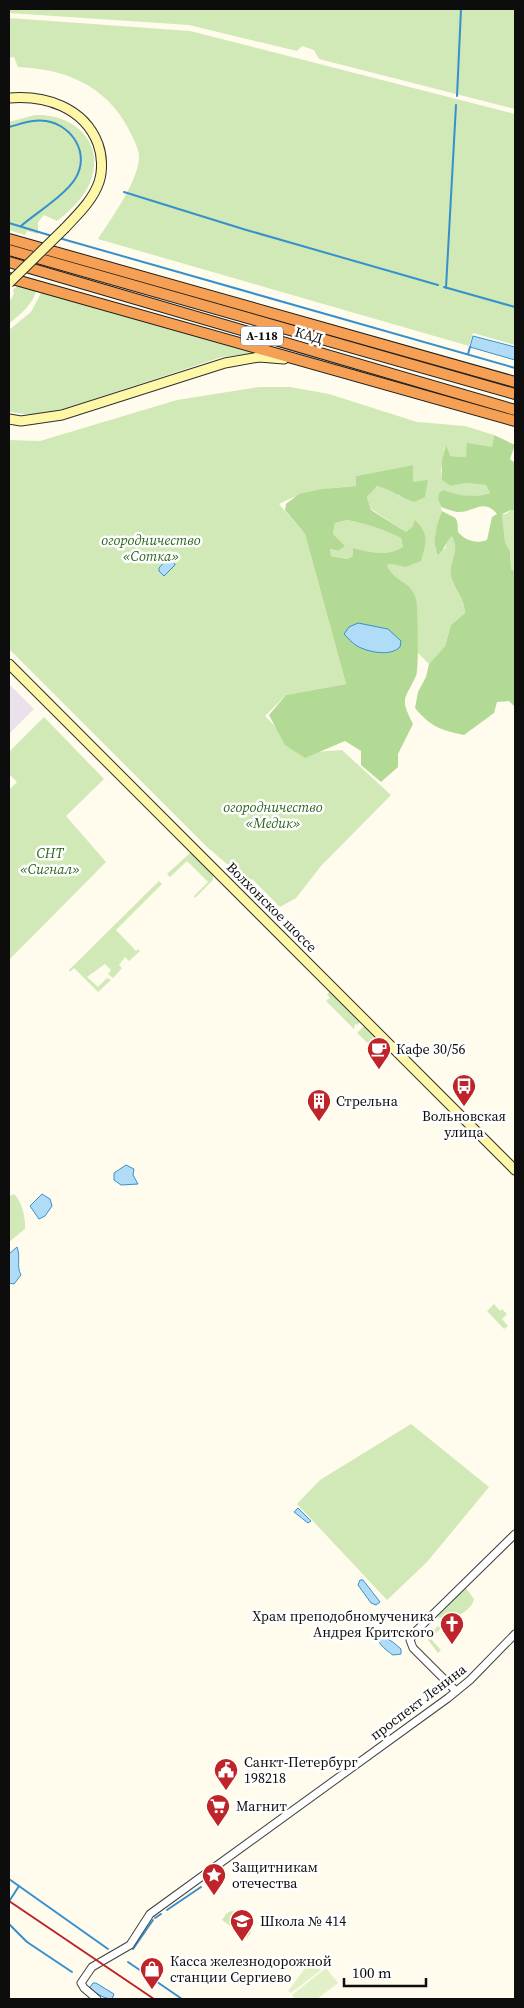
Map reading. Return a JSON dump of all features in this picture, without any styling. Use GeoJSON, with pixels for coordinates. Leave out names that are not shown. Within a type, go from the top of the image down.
{"type":"FeatureCollection","features":[{"type":"Feature","properties":{"kind":"highway"},"geometry":{"type":"LineString","coordinates":[[9,239],[515,382]]}},
{"type":"Feature","properties":{"kind":"highway","name":"КАД"},"geometry":{"type":"LineString","coordinates":[[9,250],[515,392]]}},
{"type":"Feature","properties":{"kind":"highway","name":"КАД"},"geometry":{"type":"LineString","coordinates":[[9,262],[515,410]]}},
{"type":"Feature","properties":{"kind":"highway"},"geometry":{"type":"LineString","coordinates":[[9,278],[515,421]]}},
{"type":"Feature","properties":{"kind":"highway"},"geometry":{"type":"LineString","coordinates":[[448,364],[515,392]]}},
{"type":"Feature","properties":{"kind":"main road"},"geometry":{"type":"LineString","coordinates":[[9,98],[35,98],[66,107],[79,116],[94,134],[101,158],[100,180],[91,199],[65,228],[9,283]]}},
{"type":"Feature","properties":{"kind":"main road"},"geometry":{"type":"LineString","coordinates":[[9,419],[21,421],[62,415],[210,367],[248,358],[276,358],[321,366]]}},
{"type":"Feature","properties":{"kind":"main road","name":"Волхонское шоссе"},"geometry":{"type":"LineString","coordinates":[[9,664],[515,1170]]}},
{"type":"Feature","properties":{"kind":"street"},"geometry":{"type":"LineString","coordinates":[[456,1691],[413,1648],[410,1640],[415,1632],[515,1534]]}},
{"type":"Feature","properties":{"kind":"street","name":"проспект Ленина"},"geometry":{"type":"LineString","coordinates":[[97,1999],[81,1983],[87,1972],[98,1962],[130,1945],[150,1914],[456,1691],[470,1680],[515,1634]]}},
{"type":"Feature","properties":{"kind":"shaded area"},"geometry":{"type":"Polygon","coordinates":[[[9,684],[34,709],[9,734],[9,684]]]}},
{"type":"Feature","properties":{"kind":"green space"},"geometry":{"type":"Polygon","coordinates":[[[9,9],[515,9],[515,109],[319,59],[314,50],[302,46],[297,51],[189,25],[9,13],[9,9]]]}},
{"type":"Feature","properties":{"kind":"green space"},"geometry":{"type":"Polygon","coordinates":[[[9,18],[190,31],[515,114],[515,345],[473,333],[469,346],[98,239],[123,199],[134,177],[139,157],[137,146],[119,113],[95,90],[82,82],[52,71],[18,67],[14,57],[9,58],[9,18]]]}},
{"type":"Feature","properties":{"kind":"green space"},"geometry":{"type":"Polygon","coordinates":[[[35,115],[60,119],[72,124],[81,131],[93,151],[94,163],[90,184],[73,207],[57,221],[44,215],[38,222],[38,234],[27,231],[25,235],[9,230],[9,122],[35,115]]]}},
{"type":"Feature","properties":{"kind":"green space"},"geometry":{"type":"Polygon","coordinates":[[[20,283],[36,290],[35,295],[26,309],[9,324],[9,302],[14,294],[13,290],[20,283]]]}},
{"type":"Feature","properties":{"kind":"green space"},"geometry":{"type":"Polygon","coordinates":[[[46,291],[263,352],[222,357],[54,412],[32,415],[9,412],[9,330],[31,312],[41,293],[46,291]]]}},
{"type":"Feature","properties":{"kind":"green space","name":"огородничество «Сотка»"},"geometry":{"type":"Polygon","coordinates":[[[259,387],[290,387],[329,394],[417,422],[465,426],[494,435],[492,448],[466,457],[449,456],[445,446],[441,472],[451,486],[465,483],[486,485],[490,493],[467,496],[443,490],[438,499],[442,511],[435,535],[435,550],[445,549],[447,541],[452,535],[455,551],[452,575],[465,613],[451,625],[445,646],[429,664],[417,652],[417,612],[401,581],[391,575],[387,565],[405,567],[413,526],[406,532],[371,509],[367,497],[377,486],[391,489],[400,497],[413,483],[413,465],[356,476],[356,486],[316,490],[279,504],[305,534],[346,684],[286,695],[265,716],[301,753],[342,750],[391,795],[321,866],[296,898],[280,907],[252,879],[248,882],[207,847],[9,649],[9,440],[40,441],[177,400],[259,387]]]}},
{"type":"Feature","properties":{"kind":"green space"},"geometry":{"type":"Polygon","coordinates":[[[494,435],[515,445],[510,459],[515,463],[515,510],[502,514],[505,542],[510,551],[511,569],[515,571],[515,707],[509,701],[497,702],[494,713],[464,735],[431,724],[415,708],[418,692],[426,677],[429,664],[445,646],[451,625],[465,613],[463,603],[451,575],[455,551],[452,536],[438,555],[436,550],[436,533],[442,511],[455,518],[458,532],[461,535],[475,542],[487,540],[492,517],[497,514],[492,509],[483,506],[463,512],[441,507],[438,499],[439,493],[443,490],[466,496],[490,493],[486,485],[466,483],[451,486],[442,480],[442,460],[446,445],[450,456],[466,457],[467,443],[492,447],[494,435]]]}},
{"type":"Feature","properties":{"kind":"green space"},"geometry":{"type":"Polygon","coordinates":[[[413,465],[413,482],[428,480],[425,497],[414,502],[377,486],[367,497],[371,510],[406,532],[413,526],[415,520],[423,530],[426,539],[421,561],[405,567],[387,565],[394,575],[410,588],[416,599],[418,663],[416,676],[405,699],[406,708],[413,724],[398,754],[398,767],[381,782],[361,765],[361,751],[345,741],[305,758],[285,745],[269,715],[286,695],[346,684],[305,534],[285,510],[286,504],[299,494],[322,489],[356,486],[356,476],[413,465]],[[347,520],[335,523],[333,534],[345,546],[338,551],[330,549],[331,556],[347,559],[353,556],[353,548],[384,553],[403,547],[401,538],[381,529],[347,520]]]}},
{"type":"Feature","properties":{"kind":"green space"},"geometry":{"type":"Polygon","coordinates":[[[511,510],[515,510],[515,571],[511,569],[510,551],[505,542],[502,514],[506,514],[511,510]]]}},
{"type":"Feature","properties":{"kind":"green space"},"geometry":{"type":"Polygon","coordinates":[[[347,520],[375,527],[401,538],[403,547],[384,553],[353,548],[353,556],[347,559],[331,556],[329,549],[338,551],[344,546],[333,534],[335,523],[347,520]]]}},
{"type":"Feature","properties":{"kind":"green space","name":"СНТ «Сигнал»"},"geometry":{"type":"Polygon","coordinates":[[[44,717],[104,779],[66,816],[106,862],[9,960],[9,790],[17,782],[9,774],[9,752],[44,717]]]}},
{"type":"Feature","properties":{"kind":"green space"},"geometry":{"type":"Polygon","coordinates":[[[190,853],[194,853],[213,875],[213,880],[195,898],[194,896],[208,882],[187,861],[170,877],[167,874],[190,853]]]}},
{"type":"Feature","properties":{"kind":"green space"},"geometry":{"type":"Polygon","coordinates":[[[159,881],[162,884],[116,930],[136,951],[138,949],[140,951],[129,961],[125,957],[119,965],[122,968],[113,978],[108,974],[111,970],[105,964],[87,977],[98,987],[107,978],[111,980],[98,992],[74,968],[70,972],[69,970],[159,881]]]}},
{"type":"Feature","properties":{"kind":"green space"},"geometry":{"type":"Polygon","coordinates":[[[330,991],[360,1022],[357,1025],[355,1024],[354,1029],[326,1001],[330,998],[327,995],[330,991]]]}},
{"type":"Feature","properties":{"kind":"green space"},"geometry":{"type":"Polygon","coordinates":[[[364,1026],[377,1039],[372,1047],[357,1033],[364,1026]]]}},
{"type":"Feature","properties":{"kind":"green space"},"geometry":{"type":"Polygon","coordinates":[[[14,1194],[23,1210],[25,1229],[9,1242],[9,1196],[14,1194]]]}},
{"type":"Feature","properties":{"kind":"green space"},"geometry":{"type":"Polygon","coordinates":[[[494,1304],[500,1311],[502,1309],[507,1314],[502,1319],[508,1326],[504,1329],[487,1311],[494,1304]]]}},
{"type":"Feature","properties":{"kind":"green space"},"geometry":{"type":"Polygon","coordinates":[[[411,1424],[489,1487],[427,1562],[387,1600],[297,1504],[320,1480],[411,1424]]]}},
{"type":"Feature","properties":{"kind":"green space"},"geometry":{"type":"Polygon","coordinates":[[[465,1587],[474,1599],[468,1608],[458,1616],[451,1618],[440,1618],[436,1615],[465,1587]]]}},
{"type":"Feature","properties":{"kind":"green space"},"geometry":{"type":"Polygon","coordinates":[[[454,1618],[460,1626],[451,1634],[443,1624],[454,1618]]]}},
{"type":"Feature","properties":{"kind":"green space"},"geometry":{"type":"Polygon","coordinates":[[[438,1626],[441,1628],[431,1639],[441,1650],[438,1653],[428,1640],[430,1634],[438,1626]]]}},
{"type":"Feature","properties":{"kind":"green space"},"geometry":{"type":"Polygon","coordinates":[[[231,1911],[237,1911],[250,1928],[251,1933],[247,1938],[222,1920],[231,1911]]]}},
{"type":"Feature","properties":{"kind":"green space"},"geometry":{"type":"Polygon","coordinates":[[[309,1963],[316,1969],[321,1970],[291,1993],[288,1991],[309,1963]]]}},
{"type":"Feature","properties":{"kind":"green space"},"geometry":{"type":"Polygon","coordinates":[[[326,1968],[338,1983],[317,1999],[295,1999],[292,1995],[326,1968]]]}},
{"type":"Feature","properties":{"kind":"water"},"geometry":{"type":"Polygon","coordinates":[[[473,336],[515,347],[515,360],[470,347],[473,336]]]}},
{"type":"Feature","properties":{"kind":"water"},"geometry":{"type":"Polygon","coordinates":[[[168,558],[174,560],[175,565],[164,576],[159,571],[159,568],[168,558]]]}},
{"type":"Feature","properties":{"kind":"water"},"geometry":{"type":"Polygon","coordinates":[[[358,623],[388,629],[401,641],[400,647],[385,653],[373,652],[357,646],[344,634],[349,627],[358,623]]]}},
{"type":"Feature","properties":{"kind":"water"},"geometry":{"type":"Polygon","coordinates":[[[126,1165],[134,1169],[133,1175],[138,1184],[121,1185],[114,1180],[114,1173],[126,1165]]]}},
{"type":"Feature","properties":{"kind":"water"},"geometry":{"type":"Polygon","coordinates":[[[42,1194],[50,1199],[52,1206],[45,1216],[39,1219],[30,1206],[42,1194]]]}},
{"type":"Feature","properties":{"kind":"water"},"geometry":{"type":"Polygon","coordinates":[[[17,1247],[21,1275],[14,1284],[9,1283],[9,1254],[17,1247]]]}},
{"type":"Feature","properties":{"kind":"water"},"geometry":{"type":"Polygon","coordinates":[[[298,1508],[311,1521],[308,1523],[294,1512],[298,1508]]]}},
{"type":"Feature","properties":{"kind":"water"},"geometry":{"type":"Polygon","coordinates":[[[360,1580],[363,1580],[380,1602],[376,1605],[371,1603],[358,1585],[360,1580]]]}},
{"type":"Feature","properties":{"kind":"water"},"geometry":{"type":"Polygon","coordinates":[[[376,1631],[401,1649],[401,1654],[393,1655],[383,1647],[379,1642],[376,1631]]]}},
{"type":"Feature","properties":{"kind":"water"},"geometry":{"type":"Polygon","coordinates":[[[93,1983],[114,1994],[112,1999],[103,1997],[94,1991],[90,1987],[93,1983]]]}},
{"type":"Feature","properties":{"kind":"waterway"},"geometry":{"type":"LineString","coordinates":[[457,96],[461,9]]}},
{"type":"Feature","properties":{"kind":"waterway"},"geometry":{"type":"LineString","coordinates":[[446,288],[456,105]]}},
{"type":"Feature","properties":{"kind":"waterway"},"geometry":{"type":"LineString","coordinates":[[9,127],[36,121],[46,121],[55,124],[64,128],[71,135],[80,151],[79,169],[71,185],[21,226]]}},
{"type":"Feature","properties":{"kind":"waterway"},"geometry":{"type":"LineString","coordinates":[[124,192],[243,229],[438,285]]}},
{"type":"Feature","properties":{"kind":"waterway"},"geometry":{"type":"LineString","coordinates":[[9,223],[52,236]]}},
{"type":"Feature","properties":{"kind":"waterway"},"geometry":{"type":"LineString","coordinates":[[59,238],[515,368]]}},
{"type":"Feature","properties":{"kind":"waterway"},"geometry":{"type":"LineString","coordinates":[[444,287],[515,307]]}},
{"type":"Feature","properties":{"kind":"waterway"},"geometry":{"type":"LineString","coordinates":[[468,354],[470,347]]}},
{"type":"Feature","properties":{"kind":"waterway"},"geometry":{"type":"LineString","coordinates":[[9,1879],[108,1949]]}},
{"type":"Feature","properties":{"kind":"waterway"},"geometry":{"type":"LineString","coordinates":[[10,1900],[19,1886]]}},
{"type":"Feature","properties":{"kind":"waterway"},"geometry":{"type":"LineString","coordinates":[[167,1910],[201,1887]]}},
{"type":"Feature","properties":{"kind":"waterway"},"geometry":{"type":"LineString","coordinates":[[155,1918],[161,1914]]}},
{"type":"Feature","properties":{"kind":"waterway"},"geometry":{"type":"LineString","coordinates":[[133,1949],[153,1920]]}},
{"type":"Feature","properties":{"kind":"waterway"},"geometry":{"type":"LineString","coordinates":[[9,1924],[27,1942],[72,1972]]}},
{"type":"Feature","properties":{"kind":"waterway"},"geometry":{"type":"LineString","coordinates":[[128,1962],[182,1999]]}},
{"type":"Feature","properties":{"kind":"railway"},"geometry":{"type":"LineString","coordinates":[[9,1901],[154,1999]]}},
{"type":"Feature","properties":{"kind":"place","name":"Кафе 30/56"},"geometry":{"type":"Point","coordinates":[379,1070]}},
{"type":"Feature","properties":{"kind":"place","name":"Вольновская улица"},"geometry":{"type":"Point","coordinates":[464,1107]}},
{"type":"Feature","properties":{"kind":"place","name":"Стрельна"},"geometry":{"type":"Point","coordinates":[319,1122]}},
{"type":"Feature","properties":{"kind":"place","name":"Храм преподобномученика Андрея Критского"},"geometry":{"type":"Point","coordinates":[452,1645]}},
{"type":"Feature","properties":{"kind":"place","name":"Санкт-Петербург 198218"},"geometry":{"type":"Point","coordinates":[226,1791]}},
{"type":"Feature","properties":{"kind":"place","name":"Магнит"},"geometry":{"type":"Point","coordinates":[218,1827]}},
{"type":"Feature","properties":{"kind":"place","name":"Защитникам отечества"},"geometry":{"type":"Point","coordinates":[214,1896]}},
{"type":"Feature","properties":{"kind":"place","name":"Школа № 414"},"geometry":{"type":"Point","coordinates":[242,1942]}},
{"type":"Feature","properties":{"kind":"place","name":"Касса железнодорожной станции Сергиево"},"geometry":{"type":"Point","coordinates":[152,1990]}},
{"type":"Feature","properties":{"kind":"park label","name":"огородничество «Медик»"},"geometry":{"type":"Point","coordinates":[273,816]}}]}
